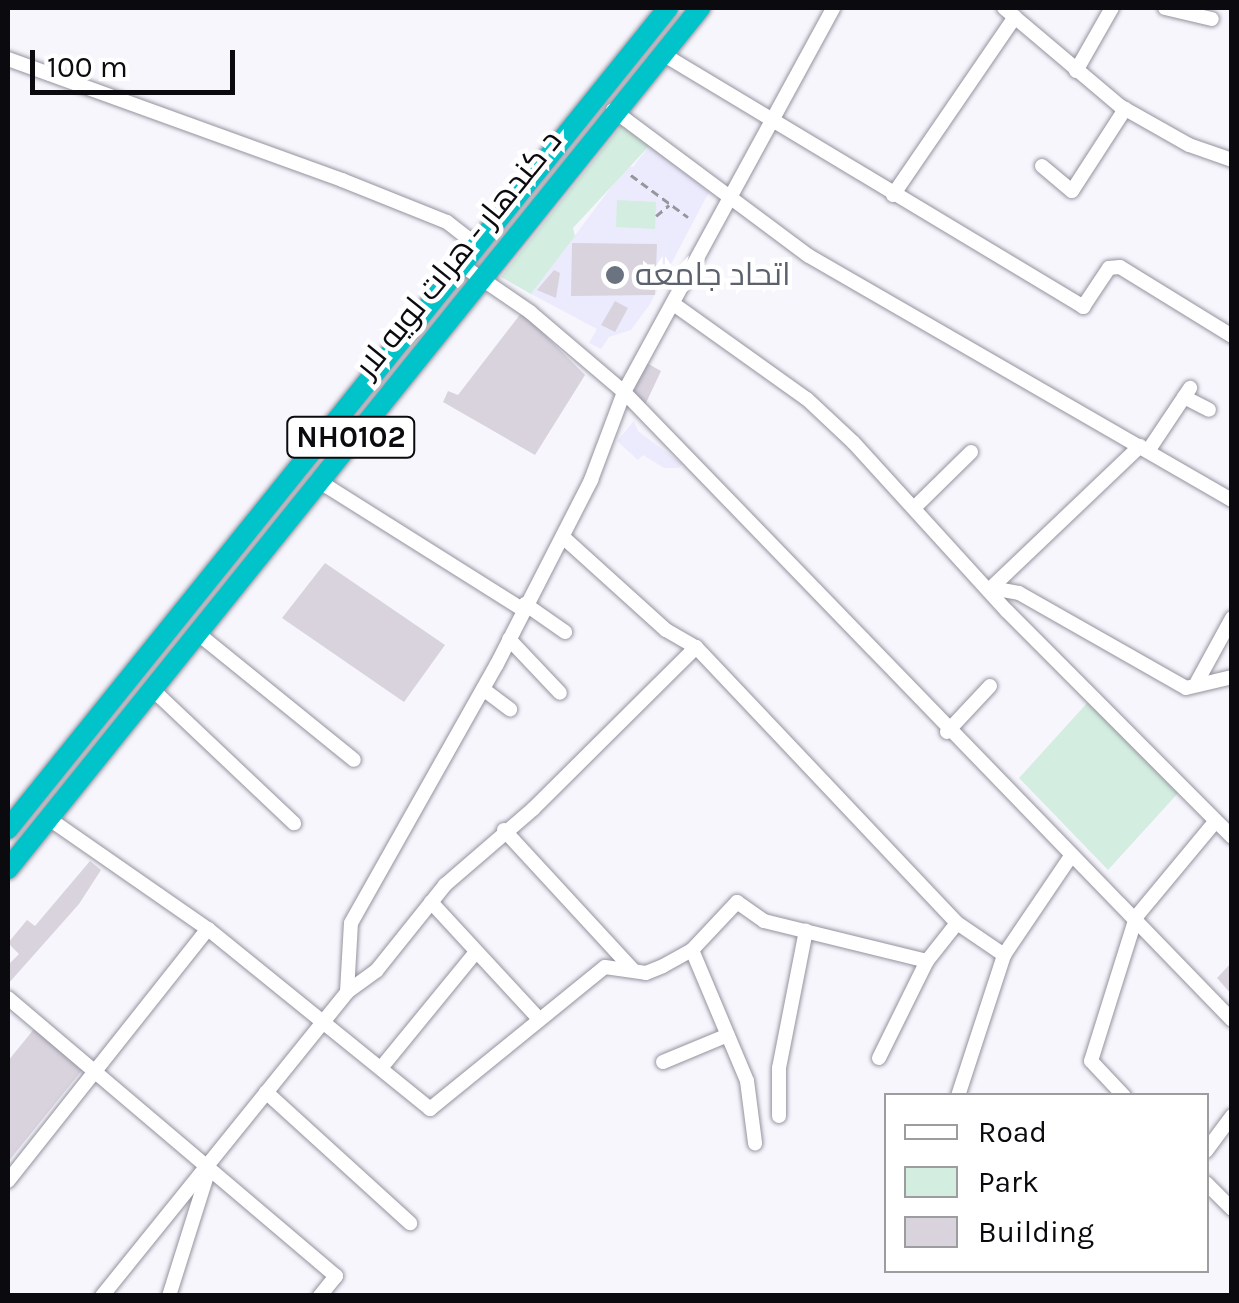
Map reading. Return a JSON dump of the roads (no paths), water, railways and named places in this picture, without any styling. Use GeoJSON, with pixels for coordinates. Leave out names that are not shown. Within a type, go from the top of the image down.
{"type":"FeatureCollection","features":[{"type":"Feature","properties":{"kind":"highway","name":"د کندهار - هرات لويه لار"},"geometry":{"type":"LineString","coordinates":[[8,829],[668,8]]}},
{"type":"Feature","properties":{"kind":"highway","name":"د کندهار - هرات لويه لار"},"geometry":{"type":"LineString","coordinates":[[8,869],[478,277],[700,8]]}},
{"type":"Feature","properties":{"kind":"street"},"geometry":{"type":"LineString","coordinates":[[346,992],[351,923],[483,689],[562,537],[624,392],[675,305],[833,8]]}},
{"type":"Feature","properties":{"kind":"street"},"geometry":{"type":"LineString","coordinates":[[1076,70],[1112,8]]}},
{"type":"Feature","properties":{"kind":"street"},"geometry":{"type":"LineString","coordinates":[[1165,8],[1212,20]]}},
{"type":"Feature","properties":{"kind":"street"},"geometry":{"type":"LineString","coordinates":[[893,195],[1010,12],[1125,110],[1188,145],[1232,160]]}},
{"type":"Feature","properties":{"kind":"street"},"geometry":{"type":"LineString","coordinates":[[661,53],[1083,306],[1109,268],[1120,267],[1232,336]]}},
{"type":"Feature","properties":{"kind":"street"},"geometry":{"type":"LineString","coordinates":[[8,59],[342,180],[447,222],[476,245]]}},
{"type":"Feature","properties":{"kind":"street"},"geometry":{"type":"LineString","coordinates":[[613,110],[808,256],[1232,500]]}},
{"type":"Feature","properties":{"kind":"street"},"geometry":{"type":"LineString","coordinates":[[1042,166],[1072,191],[1125,110]]}},
{"type":"Feature","properties":{"kind":"street"},"geometry":{"type":"LineString","coordinates":[[460,264],[624,392],[947,732],[1070,858],[1136,918],[1232,1020]]}},
{"type":"Feature","properties":{"kind":"street"},"geometry":{"type":"LineString","coordinates":[[675,305],[807,400],[1214,822],[1232,836]]}},
{"type":"Feature","properties":{"kind":"street"},"geometry":{"type":"LineString","coordinates":[[992,588],[1144,449],[1187,392],[1210,410]]}},
{"type":"Feature","properties":{"kind":"street"},"geometry":{"type":"LineString","coordinates":[[914,508],[971,452]]}},
{"type":"Feature","properties":{"kind":"street"},"geometry":{"type":"LineString","coordinates":[[317,480],[565,632]]}},
{"type":"Feature","properties":{"kind":"street"},"geometry":{"type":"LineString","coordinates":[[562,537],[666,630],[696,647],[957,923],[1004,955]]}},
{"type":"Feature","properties":{"kind":"street"},"geometry":{"type":"LineString","coordinates":[[992,588],[1020,593],[1186,688],[1197,682],[1232,677]]}},
{"type":"Feature","properties":{"kind":"street"},"geometry":{"type":"LineString","coordinates":[[1197,682],[1232,618]]}},
{"type":"Feature","properties":{"kind":"street"},"geometry":{"type":"LineString","coordinates":[[196,632],[354,760]]}},
{"type":"Feature","properties":{"kind":"street"},"geometry":{"type":"LineString","coordinates":[[508,639],[560,693]]}},
{"type":"Feature","properties":{"kind":"street"},"geometry":{"type":"LineString","coordinates":[[102,1296],[346,992],[377,970],[432,902],[696,647]]}},
{"type":"Feature","properties":{"kind":"street"},"geometry":{"type":"LineString","coordinates":[[947,732],[990,686]]}},
{"type":"Feature","properties":{"kind":"street"},"geometry":{"type":"LineString","coordinates":[[152,688],[294,822]]}},
{"type":"Feature","properties":{"kind":"street"},"geometry":{"type":"LineString","coordinates":[[483,689],[510,708]]}},
{"type":"Feature","properties":{"kind":"street"},"geometry":{"type":"LineString","coordinates":[[48,818],[208,928],[430,1109],[538,1018],[605,968],[646,973],[692,950],[737,902],[764,921],[927,961]]}},
{"type":"Feature","properties":{"kind":"street"},"geometry":{"type":"LineString","coordinates":[[1121,1093],[1092,1061],[1136,918],[1214,822]]}},
{"type":"Feature","properties":{"kind":"street"},"geometry":{"type":"LineString","coordinates":[[504,830],[633,970]]}},
{"type":"Feature","properties":{"kind":"street"},"geometry":{"type":"LineString","coordinates":[[959,1093],[1004,955],[1070,858]]}},
{"type":"Feature","properties":{"kind":"street"},"geometry":{"type":"LineString","coordinates":[[432,902],[538,1018]]}},
{"type":"Feature","properties":{"kind":"street"},"geometry":{"type":"LineString","coordinates":[[879,1058],[927,961],[957,923]]}},
{"type":"Feature","properties":{"kind":"street"},"geometry":{"type":"LineString","coordinates":[[8,1180],[100,1072],[208,928]]}},
{"type":"Feature","properties":{"kind":"street"},"geometry":{"type":"LineString","coordinates":[[779,1116],[778,1068],[806,931]]}},
{"type":"Feature","properties":{"kind":"street"},"geometry":{"type":"LineString","coordinates":[[692,950],[747,1082],[755,1142]]}},
{"type":"Feature","properties":{"kind":"street"},"geometry":{"type":"LineString","coordinates":[[381,1068],[476,952]]}},
{"type":"Feature","properties":{"kind":"street"},"geometry":{"type":"LineString","coordinates":[[8,998],[210,1164],[336,1276],[320,1296]]}},
{"type":"Feature","properties":{"kind":"street"},"geometry":{"type":"LineString","coordinates":[[663,1062],[728,1035]]}},
{"type":"Feature","properties":{"kind":"street"},"geometry":{"type":"LineString","coordinates":[[266,1092],[410,1223]]}},
{"type":"Feature","properties":{"kind":"street"},"geometry":{"type":"LineString","coordinates":[[1209,1147],[1232,1116]]}},
{"type":"Feature","properties":{"kind":"street"},"geometry":{"type":"LineString","coordinates":[[169,1296],[210,1164]]}},
{"type":"Feature","properties":{"kind":"street"},"geometry":{"type":"LineString","coordinates":[[1209,1186],[1232,1208]]}},
{"type":"Feature","properties":{"kind":"place","name":"اتحاد جامعه"},"geometry":{"type":"Point","coordinates":[615,275]}}]}
